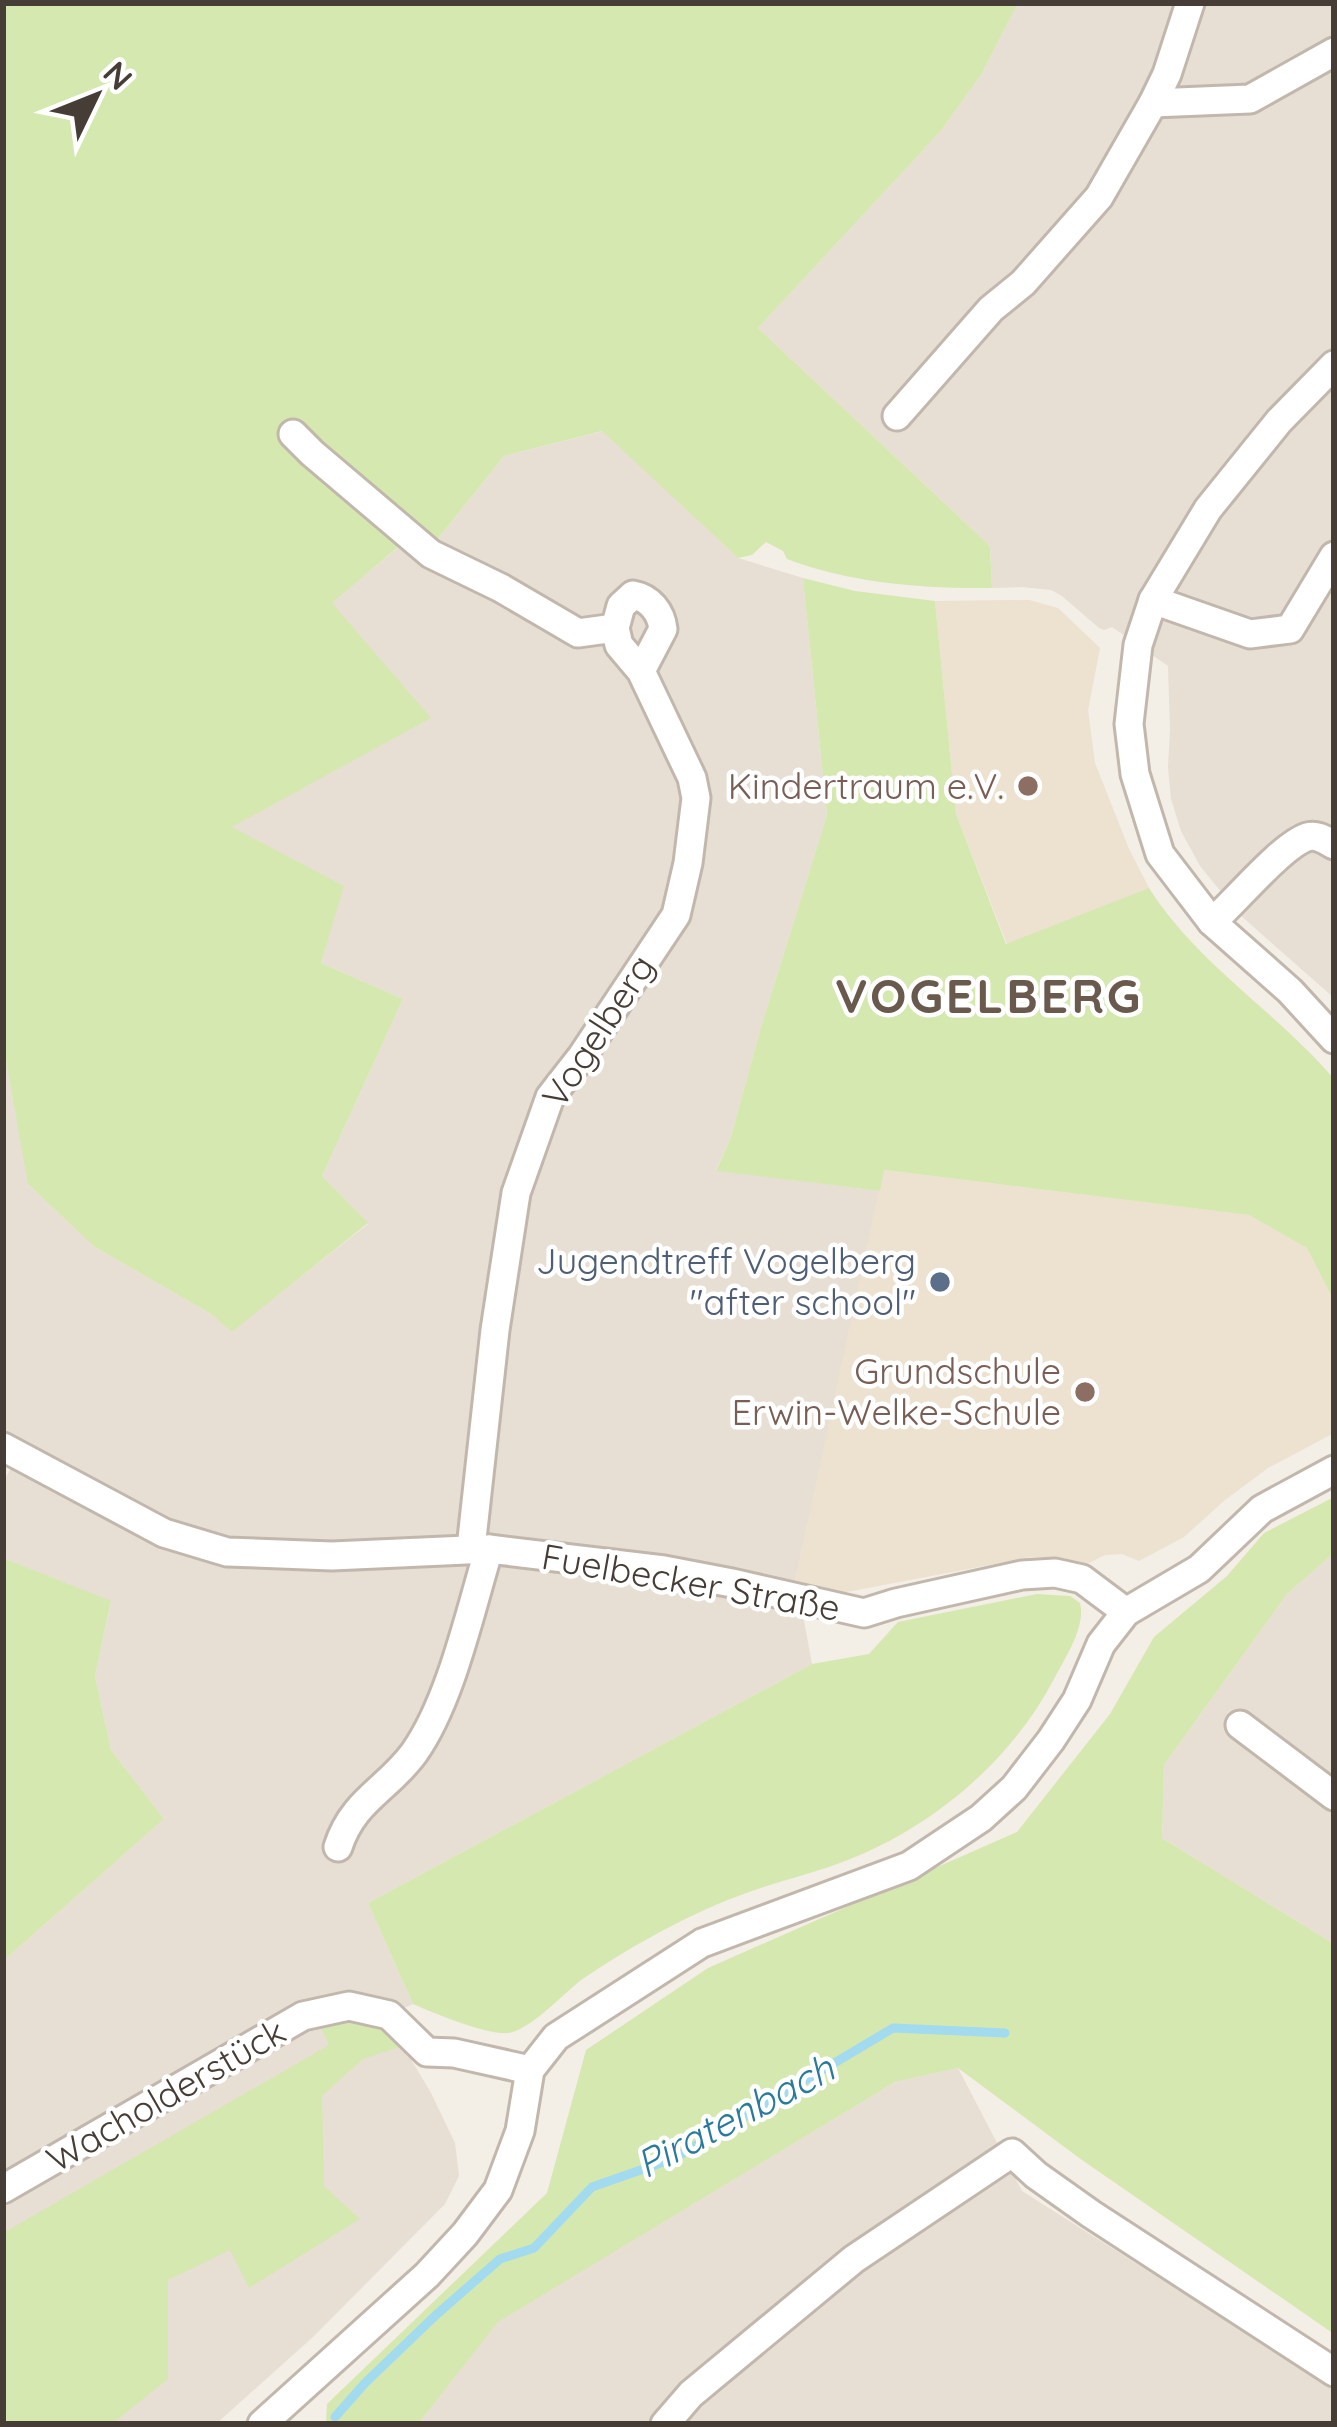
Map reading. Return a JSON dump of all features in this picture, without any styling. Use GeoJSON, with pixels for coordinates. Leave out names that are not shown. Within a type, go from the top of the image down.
{"type":"FeatureCollection","features":[{"type":"Feature","properties":{"kind":"street"},"geometry":{"type":"LineString","coordinates":[[897,416],[1099,197],[1153,104],[1190,3]]}},
{"type":"Feature","properties":{"kind":"street"},"geometry":{"type":"LineString","coordinates":[[1153,104],[1250,99],[1334,52]]}},
{"type":"Feature","properties":{"kind":"street"},"geometry":{"type":"LineString","coordinates":[[1334,364],[1279,421],[1208,509],[1154,600],[1134,664],[1129,724],[1136,774],[1160,854],[1212,922],[1290,991],[1334,1039]]}},
{"type":"Feature","properties":{"kind":"street"},"geometry":{"type":"LineString","coordinates":[[293,434],[431,554],[578,633],[615,628],[621,606],[633,595],[644,597],[663,628],[641,671]]}},
{"type":"Feature","properties":{"kind":"street"},"geometry":{"type":"LineString","coordinates":[[1154,600],[1250,634],[1290,629],[1334,556]]}},
{"type":"Feature","properties":{"kind":"street","name":"Vogelberg"},"geometry":{"type":"LineString","coordinates":[[480,1548],[495,1330],[516,1193],[550,1097],[583,1056],[676,915],[688,863],[696,798],[692,778],[641,671],[619,645],[615,628]]}},
{"type":"Feature","properties":{"kind":"street"},"geometry":{"type":"LineString","coordinates":[[1212,922],[1288,848],[1310,836],[1334,844]]}},
{"type":"Feature","properties":{"kind":"street","name":"Fuelbecker Straße"},"geometry":{"type":"LineString","coordinates":[[3,1447],[164,1533],[226,1552],[332,1556],[480,1548],[664,1570],[864,1613],[1022,1575],[1055,1573],[1082,1579],[1126,1612]]}},
{"type":"Feature","properties":{"kind":"street"},"geometry":{"type":"LineString","coordinates":[[270,2422],[427,2275],[498,2190],[520,2131],[530,2069],[556,2037],[702,1943],[909,1866],[981,1818],[1013,1788],[1051,1740],[1077,1700],[1101,1644],[1126,1612],[1199,1568],[1262,1509],[1334,1470]]}},
{"type":"Feature","properties":{"kind":"street","name":"Fuelbecker Straße"},"geometry":{"type":"LineString","coordinates":[[338,1847],[345,1823],[413,1754],[434,1719],[480,1548]]}},
{"type":"Feature","properties":{"kind":"street"},"geometry":{"type":"LineString","coordinates":[[1240,1725],[1334,1796]]}},
{"type":"Feature","properties":{"kind":"street","name":"Wacholderstück"},"geometry":{"type":"LineString","coordinates":[[3,2189],[303,2016],[349,2006],[389,2015],[427,2052],[530,2069]]}},
{"type":"Feature","properties":{"kind":"street"},"geometry":{"type":"LineString","coordinates":[[665,2424],[691,2394],[854,2258],[1012,2153],[1091,2214],[1334,2372]]}},
{"type":"Feature","properties":{"kind":"shaded area"},"geometry":{"type":"Polygon","coordinates":[[[1018,3],[1334,3],[1334,998],[1239,914],[1200,866],[1181,831],[1168,767],[1168,666],[1112,627],[1099,628],[1051,590],[992,588],[990,546],[758,328],[940,132],[981,75],[1018,3]]]}},
{"type":"Feature","properties":{"kind":"shaded area"},"geometry":{"type":"Polygon","coordinates":[[[603,431],[738,558],[803,578],[827,815],[731,1137],[716,1170],[880,1191],[794,1586],[812,1664],[368,1903],[413,2004],[377,2020],[403,2046],[431,2093],[455,2143],[459,2176],[445,2204],[314,2336],[216,2424],[3,2424],[3,1961],[164,1819],[111,1750],[95,1676],[111,1602],[3,1558],[3,1483],[21,1448],[3,1437],[3,1044],[29,1185],[93,1246],[232,1331],[368,1224],[322,1176],[403,999],[321,963],[343,886],[231,827],[331,603],[410,538],[434,544],[504,456],[603,431]]]}},
{"type":"Feature","properties":{"kind":"shaded area","name":"Kindertraum e.V."},"geometry":{"type":"Polygon","coordinates":[[[1029,600],[1058,608],[1100,648],[1088,710],[1095,763],[1149,888],[1007,944],[956,814],[935,601],[1029,600]]]}},
{"type":"Feature","properties":{"kind":"shaded area","name":"Grundschule Erwin-Welke-Schule"},"geometry":{"type":"Polygon","coordinates":[[[883,1170],[1249,1215],[1307,1248],[1334,1301],[1334,1433],[1268,1468],[1184,1537],[1139,1561],[1122,1554],[1105,1555],[1087,1564],[1031,1557],[836,1594],[794,1586],[883,1170]]]}},
{"type":"Feature","properties":{"kind":"shaded area"},"geometry":{"type":"Polygon","coordinates":[[[1334,1553],[1334,1944],[1162,1838],[1164,1765],[1287,1594],[1334,1553]]]}},
{"type":"Feature","properties":{"kind":"shaded area"},"geometry":{"type":"Polygon","coordinates":[[[958,2068],[1022,2191],[1334,2389],[1334,2424],[418,2424],[497,2322],[895,2082],[958,2068]]]}},
{"type":"Feature","properties":{"kind":"green space"},"geometry":{"type":"Polygon","coordinates":[[[3,3],[1018,3],[981,75],[940,132],[758,328],[990,546],[992,588],[914,586],[836,574],[787,559],[783,551],[766,542],[752,555],[738,558],[602,431],[504,456],[433,545],[416,532],[332,603],[431,718],[232,827],[344,886],[321,963],[403,999],[322,1176],[368,1223],[232,1332],[211,1314],[93,1246],[28,1184],[3,1044],[3,3]]]}},
{"type":"Feature","properties":{"kind":"green space"},"geometry":{"type":"Polygon","coordinates":[[[803,578],[855,591],[935,601],[956,814],[1006,944],[1149,888],[1213,964],[1334,1079],[1334,1301],[1307,1248],[1249,1215],[884,1170],[880,1191],[716,1171],[731,1137],[827,815],[803,578]]]}},
{"type":"Feature","properties":{"kind":"green space"},"geometry":{"type":"Polygon","coordinates":[[[1334,1497],[1334,1553],[1287,1594],[1164,1765],[1162,1838],[1334,1944],[1334,2334],[958,2068],[895,2082],[498,2322],[418,2424],[326,2424],[327,2404],[547,2193],[586,2050],[708,1968],[1017,1832],[1110,1714],[1154,1637],[1227,1576],[1264,1533],[1334,1497]]]}},
{"type":"Feature","properties":{"kind":"green space"},"geometry":{"type":"Polygon","coordinates":[[[3,1558],[111,1601],[95,1676],[111,1750],[164,1819],[3,1961],[3,1558]]]}},
{"type":"Feature","properties":{"kind":"green space"},"geometry":{"type":"Polygon","coordinates":[[[1037,1594],[1070,1596],[1080,1603],[1077,1632],[1064,1662],[1015,1737],[938,1811],[845,1861],[729,1899],[673,1925],[589,1974],[516,2031],[487,2031],[413,2004],[368,1903],[812,1664],[869,1654],[898,1622],[1037,1594]]]}},
{"type":"Feature","properties":{"kind":"green space"},"geometry":{"type":"Polygon","coordinates":[[[376,2021],[403,2046],[363,2059],[322,2096],[324,2186],[360,2219],[249,2288],[230,2250],[168,2280],[168,2379],[112,2424],[3,2424],[3,2233],[329,2045],[318,2022],[376,2021]]]}},
{"type":"Feature","properties":{"kind":"waterway","name":"Piratenbach"},"geometry":{"type":"LineString","coordinates":[[335,2417],[436,2315],[500,2259],[534,2248],[592,2187],[675,2158],[893,2028],[1005,2033]]}},
{"type":"Feature","properties":{"kind":"place","name":"Kindertraum e.V."},"geometry":{"type":"Point","coordinates":[1028,786]}},
{"type":"Feature","properties":{"kind":"place","name":"Jugendtreff Vogelberg \"after school\""},"geometry":{"type":"Point","coordinates":[940,1282]}},
{"type":"Feature","properties":{"kind":"place","name":"Grundschule Erwin-Welke-Schule"},"geometry":{"type":"Point","coordinates":[1085,1392]}},
{"type":"Feature","properties":{"kind":"district","name":"VOGELBERG"},"geometry":{"type":"Point","coordinates":[989,996]}}]}
